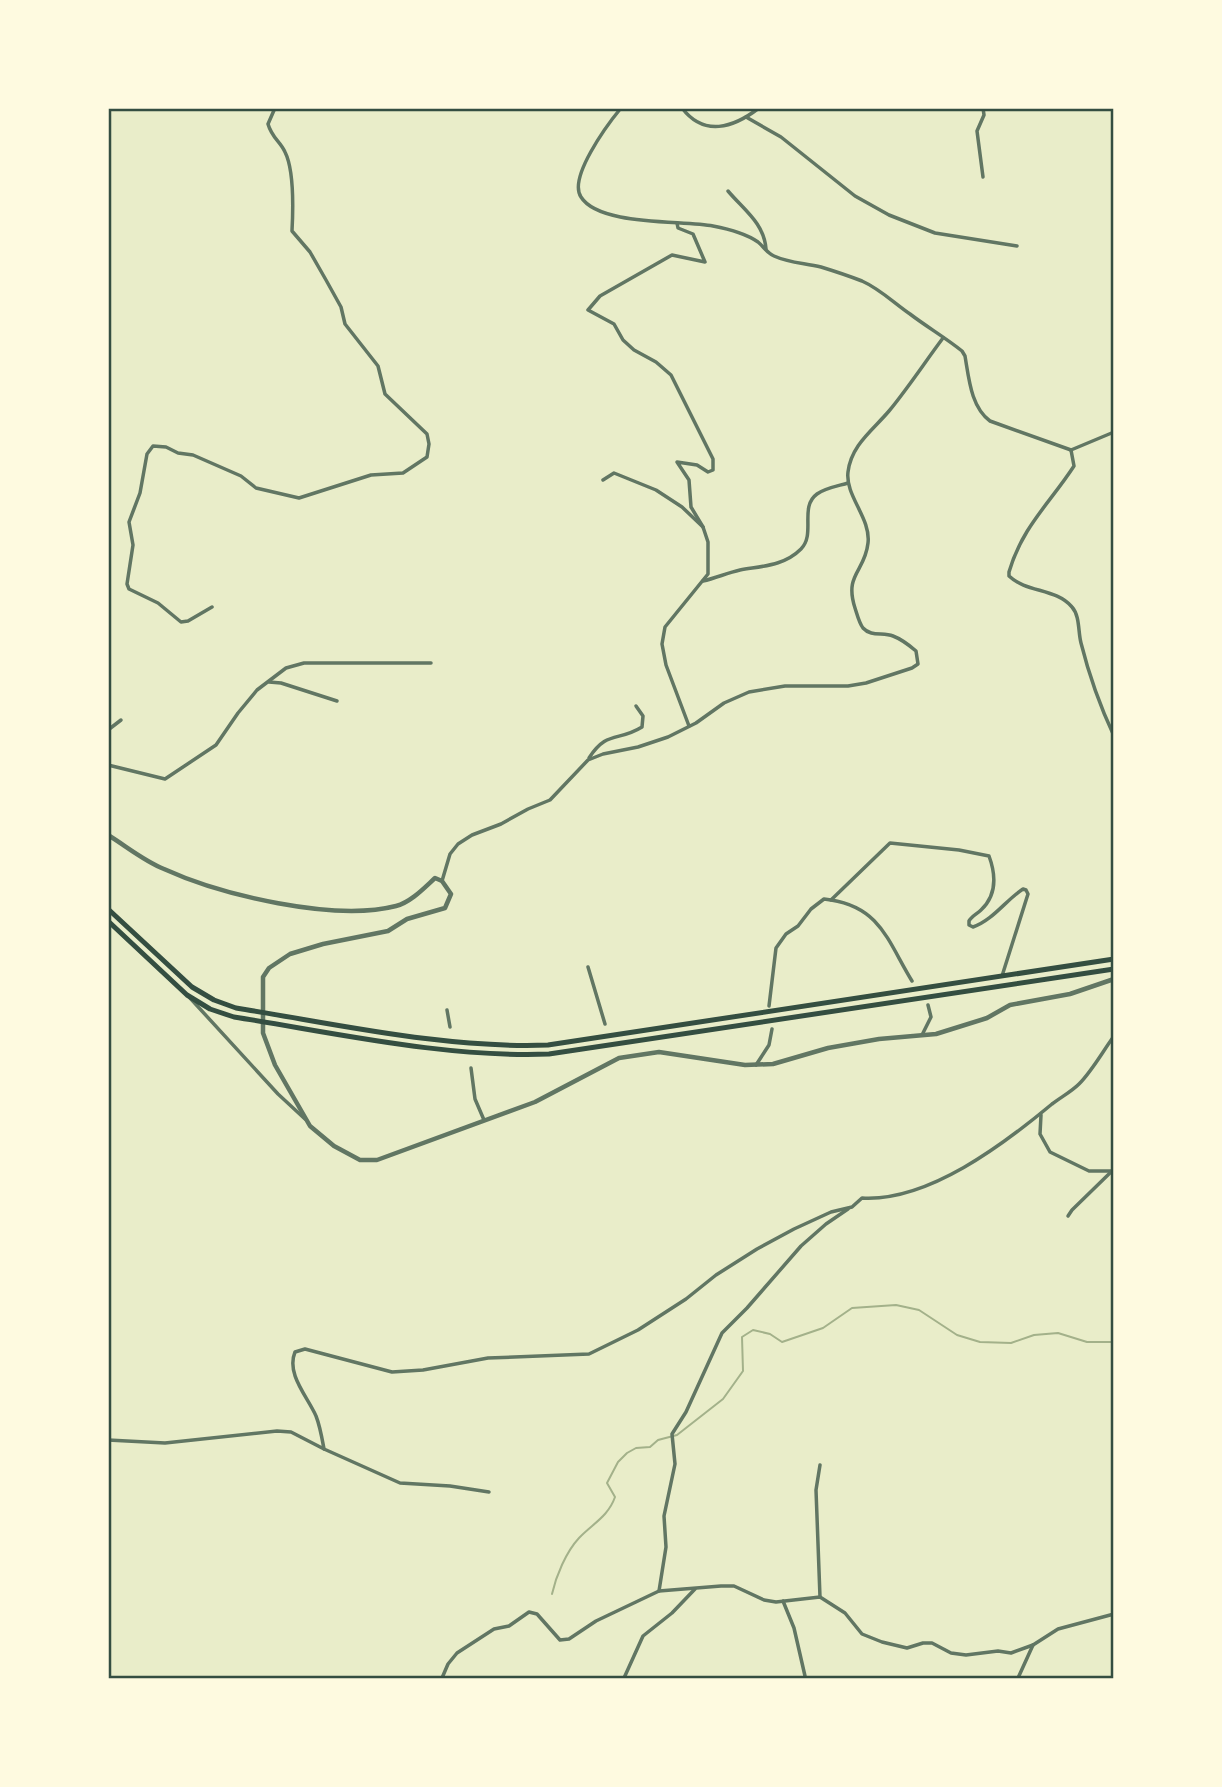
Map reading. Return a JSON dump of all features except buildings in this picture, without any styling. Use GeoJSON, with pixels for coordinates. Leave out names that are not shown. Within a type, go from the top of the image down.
{"type":"FeatureCollection","features":[{"type":"Feature","properties":{"kind":"main road"},"geometry":{"type":"LineString","coordinates":[[108,909],[192,987],[214,1000],[236,1008],[442,1040],[515,1046],[548,1045],[1114,959]]}},
{"type":"Feature","properties":{"kind":"main road"},"geometry":{"type":"LineString","coordinates":[[108,921],[185,993],[210,1009],[234,1017],[441,1049],[514,1056],[549,1054],[1114,969]]}},
{"type":"Feature","properties":{"kind":"street"},"geometry":{"type":"LineString","coordinates":[[212,607],[188,621],[181,622],[158,603],[129,589],[127,584],[133,545],[129,522],[140,493],[147,454],[153,446],[166,447],[177,453],[193,456],[241,476],[256,488],[299,498],[371,475],[403,473],[427,457],[429,444],[427,434],[385,394],[378,366],[345,324],[341,307],[310,252],[292,232],[293,202],[288,163],[285,151],[271,135],[268,124],[275,108]]}},
{"type":"Feature","properties":{"kind":"street"},"geometry":{"type":"LineString","coordinates":[[621,108],[589,155],[578,181],[578,191],[585,203],[607,214],[660,223],[710,225],[733,230],[750,237],[766,251],[783,259],[822,267],[863,282],[953,344],[965,356],[974,399],[990,421],[1071,450],[1114,432]]}},
{"type":"Feature","properties":{"kind":"street"},"geometry":{"type":"LineString","coordinates":[[682,108],[689,117],[707,127],[722,126],[746,117],[759,108]]}},
{"type":"Feature","properties":{"kind":"street"},"geometry":{"type":"LineString","coordinates":[[983,108],[984,115],[977,131],[983,177]]}},
{"type":"Feature","properties":{"kind":"street"},"geometry":{"type":"LineString","coordinates":[[746,117],[782,137],[855,196],[889,215],[935,233],[1017,246]]}},
{"type":"Feature","properties":{"kind":"street"},"geometry":{"type":"LineString","coordinates":[[728,191],[756,219],[765,236],[766,251]]}},
{"type":"Feature","properties":{"kind":"street"},"geometry":{"type":"LineString","coordinates":[[677,223],[678,228],[693,234],[705,262],[672,255],[600,296],[588,310],[614,324],[623,340],[634,350],[656,362],[671,375],[713,459],[713,470],[708,472],[696,465],[677,462],[689,480],[691,508],[703,527],[709,553],[708,574],[665,626],[662,644],[666,665],[689,726]]}},
{"type":"Feature","properties":{"kind":"street"},"geometry":{"type":"LineString","coordinates":[[588,760],[668,737],[724,703],[749,692],[785,686],[848,686],[866,683],[918,664],[916,651],[908,645],[892,635],[873,634],[861,626],[850,584],[862,564],[868,542],[848,483],[848,471],[861,440],[888,411],[943,338]]}},
{"type":"Feature","properties":{"kind":"street"},"geometry":{"type":"LineString","coordinates":[[1071,450],[1074,466],[1028,527],[1018,544],[1009,576],[1018,583],[1047,592],[1072,606],[1095,689],[1114,736]]}},
{"type":"Feature","properties":{"kind":"street"},"geometry":{"type":"LineString","coordinates":[[603,480],[614,473],[656,490],[682,507],[703,527]]}},
{"type":"Feature","properties":{"kind":"street"},"geometry":{"type":"LineString","coordinates":[[703,581],[738,571],[770,566],[793,555],[803,547],[808,534],[811,500],[819,492],[848,483]]}},
{"type":"Feature","properties":{"kind":"street"},"geometry":{"type":"LineString","coordinates":[[108,765],[165,779],[205,755],[216,745],[257,690],[286,668],[304,663],[431,663]]}},
{"type":"Feature","properties":{"kind":"street"},"geometry":{"type":"LineString","coordinates":[[269,682],[281,683],[337,701]]}},
{"type":"Feature","properties":{"kind":"street"},"geometry":{"type":"LineString","coordinates":[[442,881],[450,854],[457,844],[550,800],[597,747],[611,737],[633,733],[642,727],[643,716],[636,706]]}},
{"type":"Feature","properties":{"kind":"street"},"geometry":{"type":"LineString","coordinates":[[108,730],[121,720]]}},
{"type":"Feature","properties":{"kind":"street"},"geometry":{"type":"LineString","coordinates":[[108,835],[163,869],[239,895],[301,906],[357,911],[398,906],[435,878],[442,881],[451,894],[445,908],[407,919],[388,931],[323,944],[290,954],[270,968],[263,978],[263,1033],[275,1065],[310,1126],[334,1146],[360,1160],[377,1160],[535,1102],[619,1058],[659,1052],[756,1065],[773,1064],[828,1048],[879,1039],[936,1034],[987,1018],[1010,1005],[1070,994],[1114,979]]}},
{"type":"Feature","properties":{"kind":"street"},"geometry":{"type":"LineString","coordinates":[[831,900],[890,844],[959,850],[989,856],[995,880],[992,893],[986,904],[971,917],[969,925],[978,925],[1023,889],[1028,894],[1004,962],[1002,976]]}},
{"type":"Feature","properties":{"kind":"street"},"geometry":{"type":"LineString","coordinates":[[769,1006],[776,948],[786,934],[798,926],[811,909],[824,899],[849,903],[874,919],[912,981]]}},
{"type":"Feature","properties":{"kind":"street"},"geometry":{"type":"LineString","coordinates":[[588,967],[605,1024]]}},
{"type":"Feature","properties":{"kind":"street"},"geometry":{"type":"LineString","coordinates":[[185,993],[278,1094],[307,1121]]}},
{"type":"Feature","properties":{"kind":"street"},"geometry":{"type":"LineString","coordinates":[[922,1036],[931,1017],[928,1005]]}},
{"type":"Feature","properties":{"kind":"street"},"geometry":{"type":"LineString","coordinates":[[447,1010],[450,1027]]}},
{"type":"Feature","properties":{"kind":"street"},"geometry":{"type":"LineString","coordinates":[[756,1065],[769,1045],[772,1029]]}},
{"type":"Feature","properties":{"kind":"street"},"geometry":{"type":"LineString","coordinates":[[659,1591],[666,1547],[664,1516],[675,1464],[672,1436],[686,1412],[722,1333],[801,1245],[826,1224],[862,1198],[873,1199],[934,1185],[1018,1132],[1079,1084],[1114,1036]]}},
{"type":"Feature","properties":{"kind":"street"},"geometry":{"type":"LineString","coordinates":[[615,1051],[619,1058]]}},
{"type":"Feature","properties":{"kind":"street"},"geometry":{"type":"LineString","coordinates":[[471,1068],[475,1099],[484,1120]]}},
{"type":"Feature","properties":{"kind":"street"},"geometry":{"type":"LineString","coordinates":[[1041,1113],[1040,1134],[1050,1152],[1089,1171],[1113,1171]]}},
{"type":"Feature","properties":{"kind":"street"},"geometry":{"type":"LineString","coordinates":[[1069,1216],[1113,1171]]}},
{"type":"Feature","properties":{"kind":"street"},"geometry":{"type":"LineString","coordinates":[[324,1449],[317,1418],[293,1372],[292,1360],[295,1352],[305,1349],[392,1372],[423,1370],[488,1358],[589,1354],[638,1330],[686,1300],[716,1275],[794,1229],[831,1212],[852,1207]]}},
{"type":"Feature","properties":{"kind":"street"},"geometry":{"type":"LineString","coordinates":[[108,1440],[165,1443],[208,1436],[292,1432],[400,1483],[489,1492]]}},
{"type":"Feature","properties":{"kind":"street"},"geometry":{"type":"LineString","coordinates":[[820,1465],[816,1490],[820,1597]]}},
{"type":"Feature","properties":{"kind":"street"},"geometry":{"type":"LineString","coordinates":[[442,1678],[457,1653],[494,1629],[509,1626],[529,1612],[537,1614],[560,1640],[569,1639],[596,1621],[659,1591],[734,1586],[764,1600],[820,1597],[845,1613],[862,1634],[898,1647],[932,1643],[951,1653],[966,1655],[998,1651],[1011,1653],[1033,1645],[1058,1629],[1114,1614]]}},
{"type":"Feature","properties":{"kind":"street"},"geometry":{"type":"LineString","coordinates":[[624,1678],[643,1636],[672,1613],[696,1588]]}},
{"type":"Feature","properties":{"kind":"street"},"geometry":{"type":"LineString","coordinates":[[783,1601],[794,1628],[805,1676]]}},
{"type":"Feature","properties":{"kind":"street"},"geometry":{"type":"LineString","coordinates":[[1018,1678],[1033,1645]]}},
{"type":"Feature","properties":{"kind":"waterway"},"geometry":{"type":"LineString","coordinates":[[552,1594],[570,1550],[612,1504],[615,1497],[607,1483],[618,1462],[636,1448],[650,1447],[658,1440],[677,1435],[723,1399],[743,1371],[742,1337],[753,1330],[770,1334],[782,1342],[823,1328],[852,1308],[896,1305],[919,1310],[957,1335],[980,1342],[1011,1343],[1034,1335],[1058,1333],[1087,1342],[1114,1342]]}}]}
